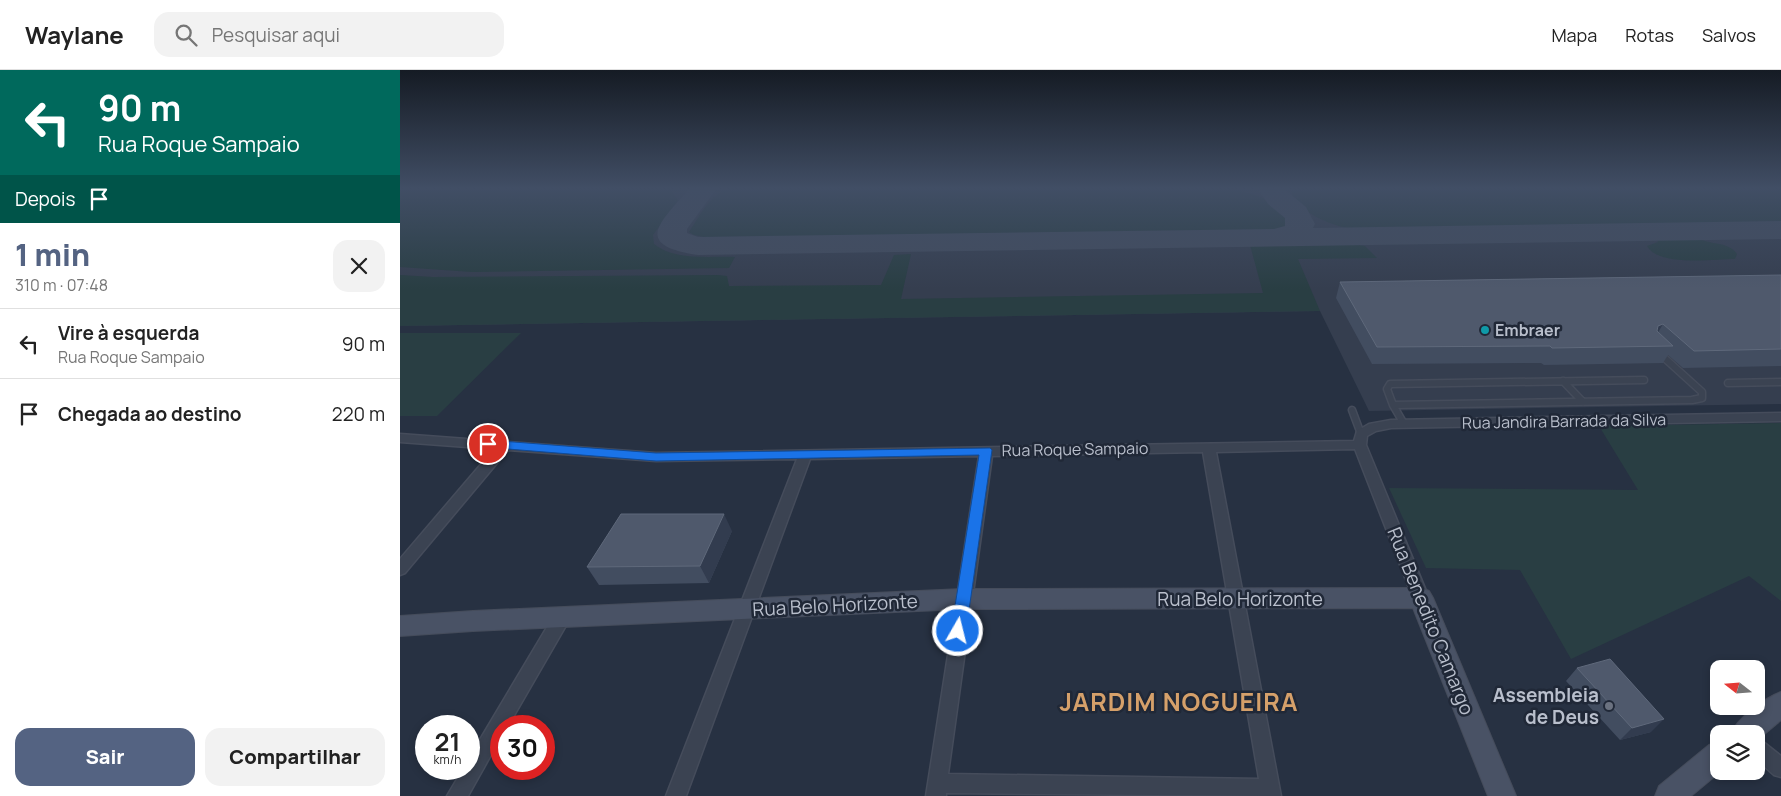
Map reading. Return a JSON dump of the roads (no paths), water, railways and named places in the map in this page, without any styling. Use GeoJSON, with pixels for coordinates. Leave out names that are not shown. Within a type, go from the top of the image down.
{"type":"FeatureCollection","features":[{"type":"Feature","properties":{"kind":"street","name":"Rua Jandira Barrada da Silva"},"geometry":{"type":"LineString","coordinates":[[1361,439],[1373,427],[1404,424],[1781,417]]}},
{"type":"Feature","properties":{"kind":"street","name":"Rua Roque Sampaio"},"geometry":{"type":"LineString","coordinates":[[400,438],[656,457],[1209,447],[1361,439]]}},
{"type":"Feature","properties":{"kind":"street","name":"Rua Benedito Camargo"},"geometry":{"type":"LineString","coordinates":[[1361,439],[1420,598],[1502,796]]}},
{"type":"Feature","properties":{"kind":"street"},"geometry":{"type":"LineString","coordinates":[[400,569],[505,445]]}},
{"type":"Feature","properties":{"kind":"street"},"geometry":{"type":"LineString","coordinates":[[986,450],[963,599],[937,790],[1270,792],[1209,447]]}},
{"type":"Feature","properties":{"kind":"street"},"geometry":{"type":"LineString","coordinates":[[676,796],[805,454]]}},
{"type":"Feature","properties":{"kind":"street","name":"Rua Belo Horizonte"},"geometry":{"type":"LineString","coordinates":[[400,626],[963,599],[1420,598]]}},
{"type":"Feature","properties":{"kind":"street"},"geometry":{"type":"LineString","coordinates":[[457,796],[562,618]]}},
{"type":"Feature","properties":{"kind":"street"},"geometry":{"type":"LineString","coordinates":[[1755,725],[1781,704]]}},
{"type":"Feature","properties":{"kind":"street"},"geometry":{"type":"LineString","coordinates":[[1765,755],[1781,768]]}},
{"type":"Feature","properties":{"kind":"street"},"geometry":{"type":"LineString","coordinates":[[1669,796],[1710,762]]}},
{"type":"Feature","properties":{"kind":"lane"},"geometry":{"type":"LineString","coordinates":[[1393,404],[1692,400],[1702,398],[1702,392],[1652,346]]}},
{"type":"Feature","properties":{"kind":"lane"},"geometry":{"type":"LineString","coordinates":[[1404,424],[1387,389],[1390,384],[1644,380]]}},
{"type":"Feature","properties":{"kind":"lane"},"geometry":{"type":"LineString","coordinates":[[1563,381],[1582,402]]}},
{"type":"Feature","properties":{"kind":"lane"},"geometry":{"type":"LineString","coordinates":[[1728,383],[1781,382]]}},
{"type":"Feature","properties":{"kind":"lane"},"geometry":{"type":"LineString","coordinates":[[1352,410],[1361,439]]}},
{"type":"Feature","properties":{"kind":"place","name":"Embraer"},"geometry":{"type":"Point","coordinates":[1485,330]}},
{"type":"Feature","properties":{"kind":"place","name":"Assembleia de Deus"},"geometry":{"type":"Point","coordinates":[1609,706]}},
{"type":"Feature","properties":{"kind":"district","name":"JARDIM NOGUEIRA"},"geometry":{"type":"Point","coordinates":[1179,702]}}]}
